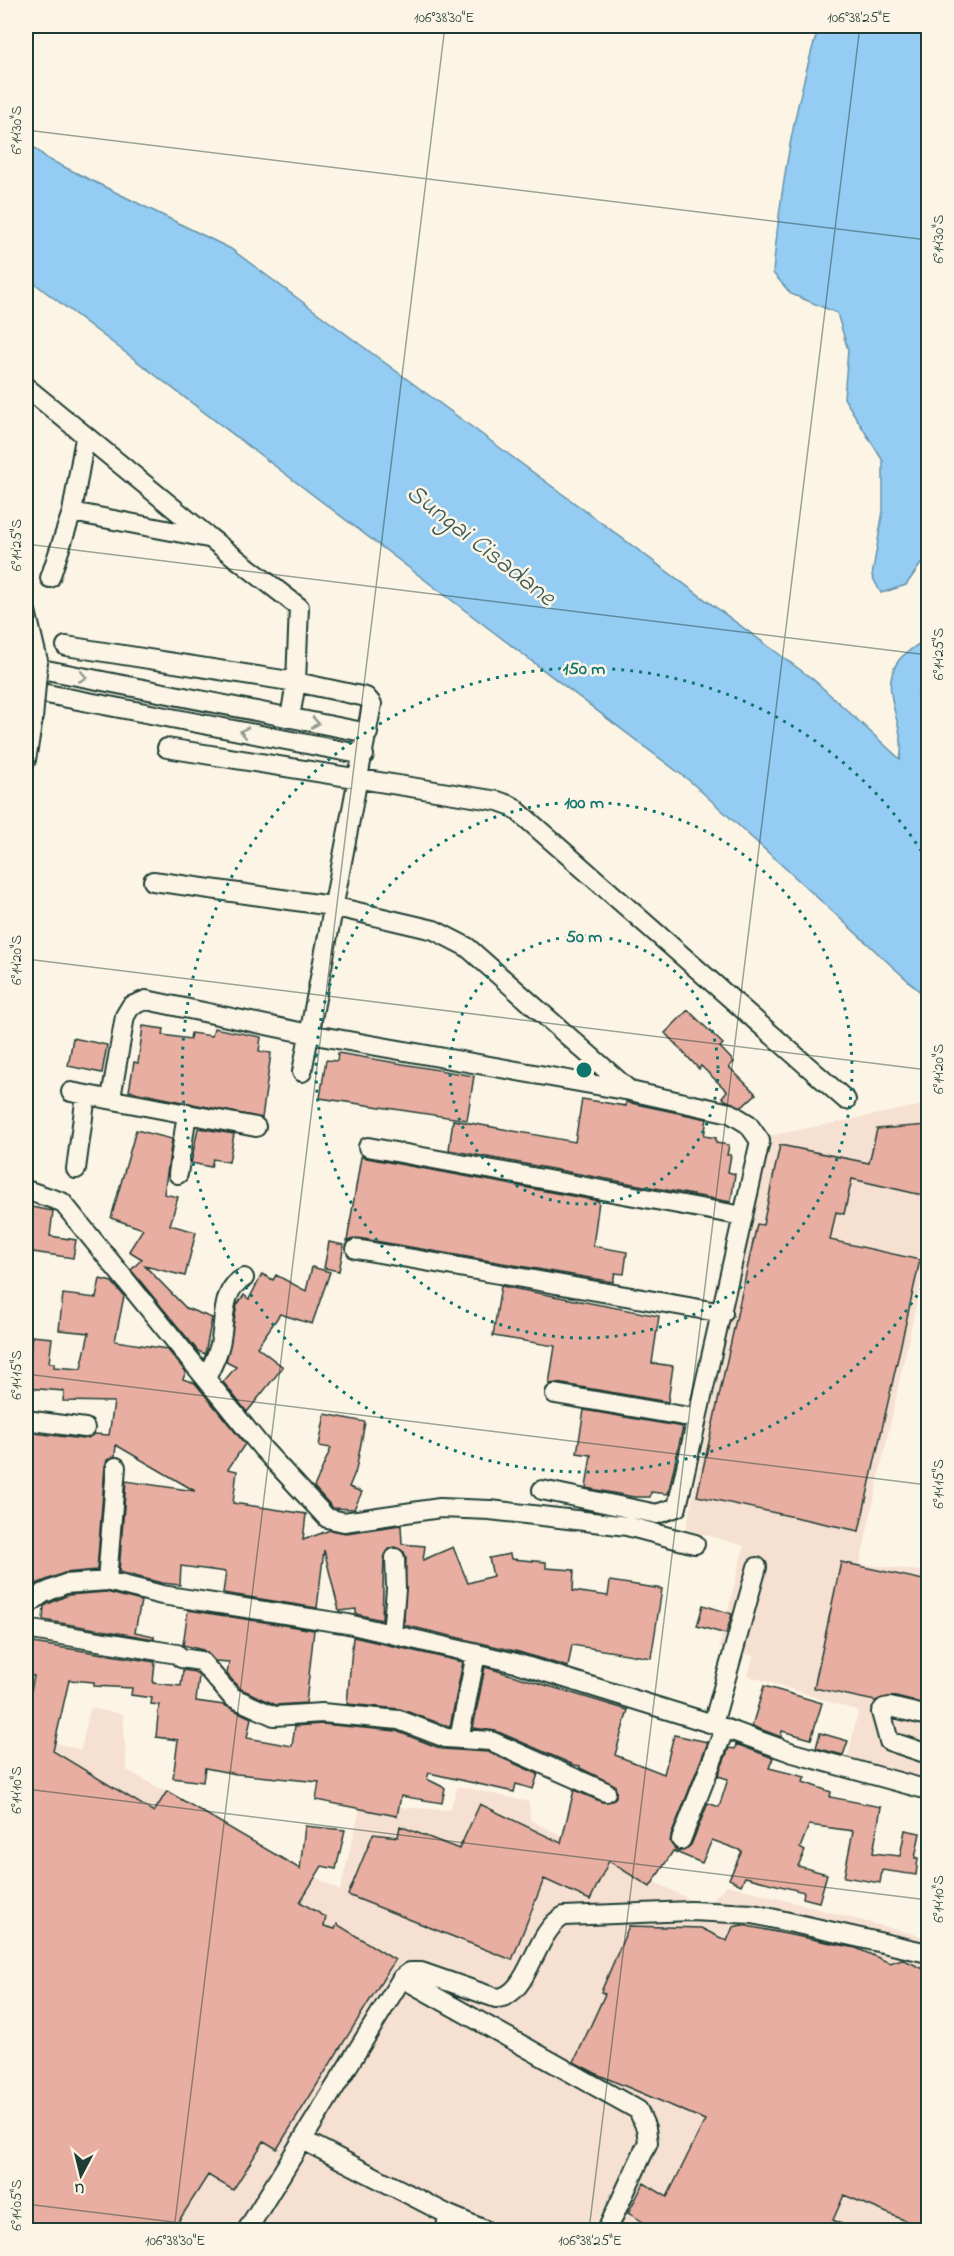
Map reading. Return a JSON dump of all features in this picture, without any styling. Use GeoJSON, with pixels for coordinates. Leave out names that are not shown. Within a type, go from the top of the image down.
{"type":"FeatureCollection","features":[{"type":"Feature","properties":{"kind":"street"},"geometry":{"type":"LineString","coordinates":[[26,387],[85,438],[301,609],[296,682],[290,718]]}},
{"type":"Feature","properties":{"kind":"street"},"geometry":{"type":"LineString","coordinates":[[50,578],[72,512],[85,438]]}},
{"type":"Feature","properties":{"kind":"street"},"geometry":{"type":"LineString","coordinates":[[72,512],[210,538]]}},
{"type":"Feature","properties":{"kind":"street"},"geometry":{"type":"LineString","coordinates":[[26,610],[32,663],[33,719],[26,760]]}},
{"type":"Feature","properties":{"kind":"street"},"geometry":{"type":"LineString","coordinates":[[66,646],[296,682],[366,697],[372,704],[302,1072]]}},
{"type":"Feature","properties":{"kind":"street"},"geometry":{"type":"LineString","coordinates":[[32,663],[368,733]]}},
{"type":"Feature","properties":{"kind":"street"},"geometry":{"type":"LineString","coordinates":[[26,690],[364,755]]}},
{"type":"Feature","properties":{"kind":"street"},"geometry":{"type":"LineString","coordinates":[[167,748],[498,801],[512,806],[846,1100]]}},
{"type":"Feature","properties":{"kind":"street"},"geometry":{"type":"LineString","coordinates":[[153,881],[332,906],[434,930],[455,939],[630,1091]]}},
{"type":"Feature","properties":{"kind":"street"},"geometry":{"type":"LineString","coordinates":[[111,1098],[125,1016],[131,1006],[146,1000],[309,1034],[630,1091],[730,1113],[748,1124],[760,1141],[723,1313],[695,1418],[676,1507],[668,1512],[657,1514],[542,1490]]}},
{"type":"Feature","properties":{"kind":"street"},"geometry":{"type":"LineString","coordinates":[[76,1169],[78,1094],[111,1098],[256,1127]]}},
{"type":"Feature","properties":{"kind":"street"},"geometry":{"type":"LineString","coordinates":[[178,1174],[187,1113]]}},
{"type":"Feature","properties":{"kind":"street"},"geometry":{"type":"LineString","coordinates":[[368,1147],[743,1216]]}},
{"type":"Feature","properties":{"kind":"street"},"geometry":{"type":"LineString","coordinates":[[26,1190],[62,1202],[263,1449],[327,1518],[344,1522],[440,1508],[490,1510],[627,1526],[695,1544]]}},
{"type":"Feature","properties":{"kind":"street"},"geometry":{"type":"LineString","coordinates":[[356,1249],[723,1313]]}},
{"type":"Feature","properties":{"kind":"street"},"geometry":{"type":"LineString","coordinates":[[206,1379],[220,1346],[229,1296],[236,1282],[244,1278]]}},
{"type":"Feature","properties":{"kind":"street"},"geometry":{"type":"LineString","coordinates":[[555,1394],[695,1418]]}},
{"type":"Feature","properties":{"kind":"street"},"geometry":{"type":"LineString","coordinates":[[26,1420],[85,1428]]}},
{"type":"Feature","properties":{"kind":"street"},"geometry":{"type":"LineString","coordinates":[[107,1581],[116,1467]]}},
{"type":"Feature","properties":{"kind":"street"},"geometry":{"type":"LineString","coordinates":[[392,1634],[395,1558]]}},
{"type":"Feature","properties":{"kind":"street"},"geometry":{"type":"LineString","coordinates":[[681,1840],[719,1726],[757,1567]]}},
{"type":"Feature","properties":{"kind":"street"},"geometry":{"type":"LineString","coordinates":[[26,1606],[42,1594],[65,1584],[107,1581],[162,1595],[348,1624],[516,1663],[719,1726],[793,1753],[928,1790]]}},
{"type":"Feature","properties":{"kind":"street"},"geometry":{"type":"LineString","coordinates":[[26,1629],[177,1654],[181,1658],[201,1661],[232,1697],[254,1709],[274,1716],[322,1713],[399,1720],[446,1738],[491,1741],[606,1792]]}},
{"type":"Feature","properties":{"kind":"street"},"geometry":{"type":"LineString","coordinates":[[459,1739],[476,1654]]}},
{"type":"Feature","properties":{"kind":"street"},"geometry":{"type":"LineString","coordinates":[[928,1716],[890,1707],[884,1708],[881,1712],[889,1741],[928,1754]]}},
{"type":"Feature","properties":{"kind":"street"},"geometry":{"type":"LineString","coordinates":[[247,2230],[402,1978],[413,1971],[496,1998],[504,1998],[516,1990],[548,1928],[564,1916],[691,1911],[753,1914],[928,1953]]}},
{"type":"Feature","properties":{"kind":"street"},"geometry":{"type":"LineString","coordinates":[[402,1978],[638,2110],[646,2128],[648,2142],[607,2230]]}},
{"type":"Feature","properties":{"kind":"street"},"geometry":{"type":"LineString","coordinates":[[303,2140],[447,2223],[485,2230]]}},
{"type":"Feature","properties":{"kind":"shaded area"},"geometry":{"type":"Polygon","coordinates":[[[928,1104],[928,1249],[860,1564],[928,1572],[928,1785],[847,1761],[858,1711],[747,1675],[754,1656],[719,1647],[744,1546],[686,1529],[769,1136],[928,1104]]]}},
{"type":"Feature","properties":{"kind":"shaded area"},"geometry":{"type":"Polygon","coordinates":[[[90,1708],[123,1714],[127,1770],[340,1891],[361,1805],[450,1810],[458,1786],[529,1802],[530,1820],[705,1907],[727,1885],[928,1938],[928,2230],[26,2230],[26,1734],[81,1750],[90,1708]]]}},
{"type":"Feature","properties":{"kind":"water"},"geometry":{"type":"Polygon","coordinates":[[[819,26],[928,26],[928,554],[906,585],[881,593],[872,576],[883,511],[883,461],[844,398],[848,350],[837,313],[791,294],[773,273],[790,148],[810,55],[819,26]]]}},
{"type":"Feature","properties":{"kind":"water","name":"Sungai Cisadane"},"geometry":{"type":"Polygon","coordinates":[[[26,141],[48,159],[231,249],[814,680],[900,759],[900,734],[891,696],[893,672],[902,657],[928,637],[928,672],[918,693],[921,719],[927,735],[928,999],[691,782],[26,277],[26,141]]]}},
{"type":"Feature","properties":{"kind":"building"},"geometry":{"type":"Polygon","coordinates":[[[688,1010],[723,1044],[720,1047],[734,1062],[729,1067],[756,1094],[742,1107],[725,1100],[722,1097],[727,1091],[701,1066],[699,1069],[665,1033],[688,1010]]]}},
{"type":"Feature","properties":{"kind":"building"},"geometry":{"type":"Polygon","coordinates":[[[143,1026],[164,1029],[163,1035],[190,1039],[191,1033],[212,1036],[214,1028],[261,1037],[259,1051],[271,1053],[262,1118],[129,1091],[134,1062],[138,1063],[143,1026]]]}},
{"type":"Feature","properties":{"kind":"building"},"geometry":{"type":"Polygon","coordinates":[[[73,1038],[107,1045],[102,1073],[68,1066],[73,1038]]]}},
{"type":"Feature","properties":{"kind":"building"},"geometry":{"type":"Polygon","coordinates":[[[338,1053],[474,1076],[467,1120],[320,1098],[326,1060],[337,1061],[338,1053]]]}},
{"type":"Feature","properties":{"kind":"building"},"geometry":{"type":"Polygon","coordinates":[[[582,1099],[626,1106],[626,1102],[707,1119],[704,1136],[716,1138],[716,1143],[729,1145],[727,1155],[731,1155],[728,1172],[735,1174],[731,1202],[449,1150],[453,1120],[575,1142],[582,1099]]]}},
{"type":"Feature","properties":{"kind":"building"},"geometry":{"type":"Polygon","coordinates":[[[928,1125],[928,1169],[922,1195],[852,1179],[844,1214],[836,1212],[830,1240],[920,1260],[859,1531],[697,1496],[757,1224],[763,1225],[780,1145],[869,1163],[877,1129],[928,1125]]]}},
{"type":"Feature","properties":{"kind":"building"},"geometry":{"type":"Polygon","coordinates":[[[198,1128],[234,1134],[229,1162],[213,1159],[211,1167],[191,1163],[198,1128]]]}},
{"type":"Feature","properties":{"kind":"building"},"geometry":{"type":"Polygon","coordinates":[[[136,1130],[172,1139],[164,1194],[178,1197],[170,1225],[196,1232],[185,1276],[145,1266],[186,1308],[212,1318],[205,1354],[198,1351],[131,1270],[142,1259],[129,1251],[143,1229],[111,1218],[136,1130]]]}},
{"type":"Feature","properties":{"kind":"building"},"geometry":{"type":"Polygon","coordinates":[[[361,1157],[599,1201],[593,1246],[627,1252],[624,1274],[615,1273],[613,1282],[358,1238],[347,1241],[361,1157]]]}},
{"type":"Feature","properties":{"kind":"building"},"geometry":{"type":"Polygon","coordinates":[[[26,1206],[53,1211],[50,1236],[76,1240],[73,1258],[26,1251],[26,1206]]]}},
{"type":"Feature","properties":{"kind":"building"},"geometry":{"type":"Polygon","coordinates":[[[329,1242],[344,1245],[339,1271],[324,1268],[329,1242]]]}},
{"type":"Feature","properties":{"kind":"building"},"geometry":{"type":"Polygon","coordinates":[[[312,1267],[330,1272],[312,1324],[280,1314],[257,1347],[283,1367],[247,1412],[223,1382],[236,1367],[226,1362],[237,1305],[244,1295],[249,1299],[262,1274],[273,1280],[276,1275],[306,1291],[312,1267]]]}},
{"type":"Feature","properties":{"kind":"building"},"geometry":{"type":"Polygon","coordinates":[[[100,1279],[112,1282],[124,1296],[115,1341],[167,1349],[186,1372],[183,1379],[195,1383],[245,1444],[228,1469],[237,1471],[233,1503],[306,1514],[303,1540],[330,1530],[346,1533],[401,1525],[402,1544],[425,1546],[423,1560],[453,1547],[468,1583],[493,1576],[489,1558],[510,1554],[511,1559],[546,1562],[546,1568],[574,1570],[573,1591],[608,1596],[610,1581],[662,1589],[651,1658],[572,1645],[568,1667],[519,1652],[404,1625],[406,1558],[404,1552],[395,1547],[389,1549],[384,1558],[382,1620],[356,1614],[356,1609],[339,1611],[324,1550],[317,1608],[223,1593],[226,1572],[181,1566],[180,1585],[119,1572],[126,1481],[195,1491],[116,1445],[115,1456],[107,1460],[105,1466],[97,1570],[64,1573],[31,1586],[29,1553],[26,1552],[26,1432],[83,1439],[94,1434],[109,1435],[114,1402],[63,1401],[64,1391],[27,1388],[32,1336],[52,1338],[49,1363],[54,1363],[54,1367],[81,1369],[89,1333],[59,1330],[63,1294],[96,1298],[100,1279]]]}},
{"type":"Feature","properties":{"kind":"building"},"geometry":{"type":"Polygon","coordinates":[[[501,1286],[659,1316],[652,1363],[673,1366],[668,1402],[557,1383],[549,1384],[555,1346],[493,1336],[501,1286]]]}},
{"type":"Feature","properties":{"kind":"building"},"geometry":{"type":"Polygon","coordinates":[[[584,1410],[683,1427],[668,1494],[651,1492],[650,1497],[634,1497],[586,1488],[591,1455],[577,1453],[584,1410]]]}},
{"type":"Feature","properties":{"kind":"building"},"geometry":{"type":"Polygon","coordinates":[[[325,1414],[365,1422],[356,1470],[349,1487],[362,1492],[354,1509],[333,1508],[314,1487],[331,1448],[319,1446],[325,1414]]]}},
{"type":"Feature","properties":{"kind":"building"},"geometry":{"type":"Polygon","coordinates":[[[841,1562],[928,1581],[928,1705],[892,1696],[875,1701],[814,1688],[841,1562]]]}},
{"type":"Feature","properties":{"kind":"building"},"geometry":{"type":"Polygon","coordinates":[[[106,1592],[141,1601],[135,1632],[154,1636],[154,1639],[43,1620],[44,1606],[68,1595],[106,1592]]]}},
{"type":"Feature","properties":{"kind":"building"},"geometry":{"type":"Polygon","coordinates":[[[703,1605],[732,1614],[726,1634],[697,1626],[703,1605]]]}},
{"type":"Feature","properties":{"kind":"building"},"geometry":{"type":"Polygon","coordinates":[[[188,1610],[314,1630],[306,1703],[276,1705],[239,1688],[227,1674],[229,1662],[215,1661],[203,1650],[183,1645],[188,1610]]]}},
{"type":"Feature","properties":{"kind":"building"},"geometry":{"type":"Polygon","coordinates":[[[353,1637],[463,1662],[450,1727],[400,1709],[347,1704],[353,1637]]]}},
{"type":"Feature","properties":{"kind":"building"},"geometry":{"type":"Polygon","coordinates":[[[26,1642],[155,1662],[153,1683],[181,1686],[183,1670],[195,1672],[199,1676],[196,1701],[224,1705],[251,1718],[247,1738],[292,1746],[295,1726],[322,1724],[396,1731],[442,1749],[488,1752],[538,1774],[533,1789],[516,1784],[514,1792],[429,1773],[427,1779],[445,1788],[442,1803],[401,1796],[397,1816],[316,1800],[319,1782],[236,1774],[205,1768],[203,1782],[173,1778],[178,1740],[156,1737],[159,1705],[151,1704],[152,1698],[131,1695],[132,1688],[94,1686],[94,1682],[69,1680],[53,1751],[154,1812],[167,1791],[300,1869],[305,1826],[345,1830],[336,1869],[322,1866],[300,1902],[326,1917],[324,1926],[335,1929],[337,1924],[395,1960],[277,2149],[264,2141],[233,2190],[208,2175],[173,2230],[26,2230],[26,1715],[34,1676],[26,1675],[26,1642]]]}},
{"type":"Feature","properties":{"kind":"building"},"geometry":{"type":"Polygon","coordinates":[[[485,1667],[628,1710],[615,1755],[664,1774],[674,1735],[708,1742],[671,1836],[670,1842],[676,1850],[683,1851],[691,1845],[708,1803],[719,1807],[728,1779],[718,1776],[729,1748],[735,1749],[736,1744],[773,1758],[769,1768],[805,1777],[803,1782],[831,1792],[830,1797],[881,1807],[873,1853],[900,1856],[905,1830],[920,1833],[915,1858],[918,1858],[916,1875],[882,1870],[880,1883],[844,1877],[853,1831],[809,1825],[800,1848],[805,1851],[798,1866],[827,1874],[819,1902],[803,1898],[804,1892],[745,1877],[741,1885],[729,1879],[742,1851],[712,1840],[702,1863],[673,1851],[650,1887],[609,1861],[590,1900],[544,1879],[512,1960],[348,1895],[373,1834],[398,1837],[400,1826],[459,1849],[480,1804],[561,1843],[574,1790],[602,1802],[612,1801],[616,1797],[615,1785],[580,1766],[496,1731],[473,1728],[485,1667]]]}},
{"type":"Feature","properties":{"kind":"building"},"geometry":{"type":"Polygon","coordinates":[[[764,1686],[822,1703],[811,1739],[782,1731],[781,1737],[752,1726],[764,1686]]]}},
{"type":"Feature","properties":{"kind":"building"},"geometry":{"type":"Polygon","coordinates":[[[820,1733],[848,1741],[843,1755],[816,1748],[820,1733]]]}},
{"type":"Feature","properties":{"kind":"building"},"geometry":{"type":"Polygon","coordinates":[[[742,1925],[856,1948],[890,1963],[902,1959],[928,1971],[928,2230],[844,2195],[833,2220],[856,2230],[656,2230],[628,2213],[644,2183],[667,2197],[705,2120],[574,2062],[605,1994],[601,1992],[629,1926],[701,1928],[727,1941],[733,1927],[742,1925]]]}}]}
